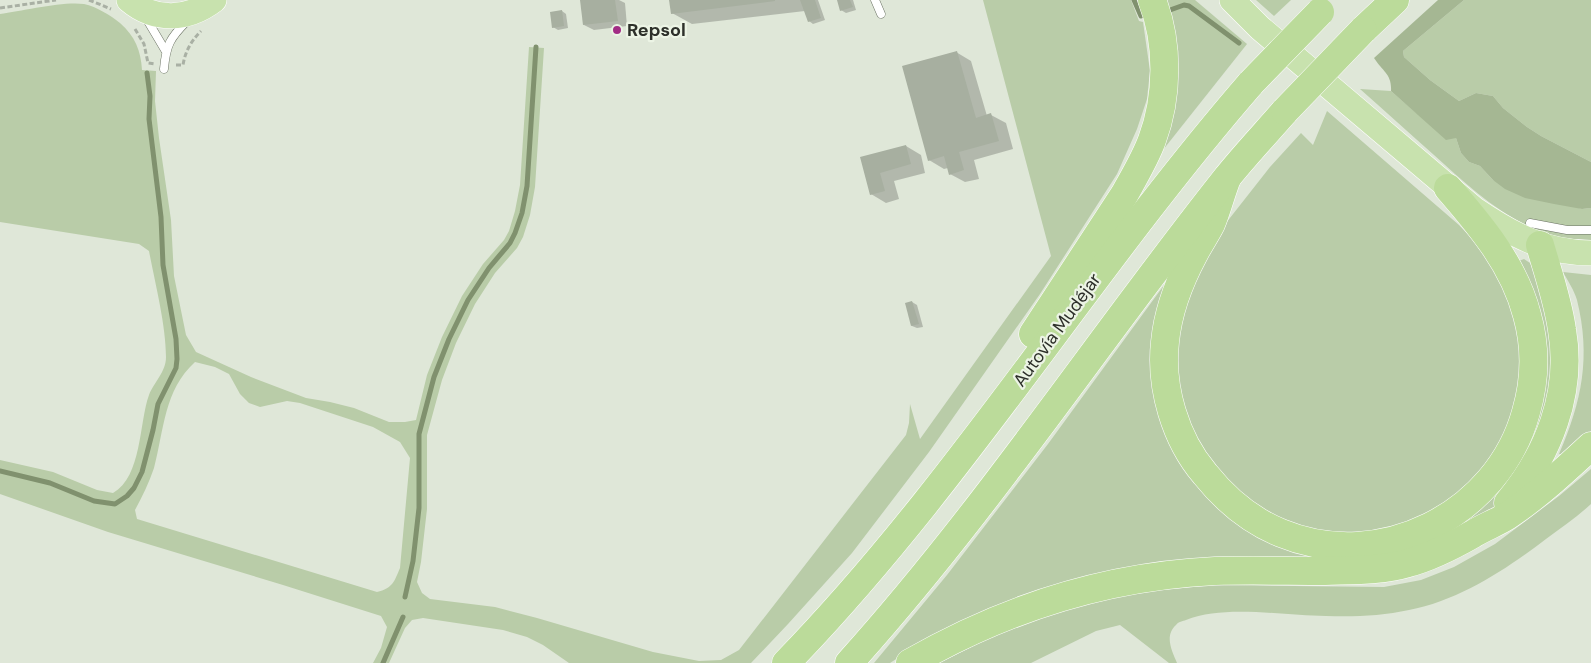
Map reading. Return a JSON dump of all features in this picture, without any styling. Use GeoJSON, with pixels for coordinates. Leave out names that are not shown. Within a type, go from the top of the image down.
{"type":"FeatureCollection","features":[{"type":"Feature","properties":{"kind":"highway"},"geometry":{"type":"LineString","coordinates":[[992,418],[993,393],[1124,195],[1152,140],[1161,104],[1164,66],[1159,27],[1152,0]]}},
{"type":"Feature","properties":{"kind":"highway"},"geometry":{"type":"LineString","coordinates":[[1219,0],[1260,28]]}},
{"type":"Feature","properties":{"kind":"highway"},"geometry":{"type":"LineString","coordinates":[[1232,0],[1260,28],[1448,188],[1489,219],[1523,238],[1535,234],[1576,253],[1591,253]]}},
{"type":"Feature","properties":{"kind":"highway"},"geometry":{"type":"LineString","coordinates":[[849,663],[963,528],[1172,248],[1227,178],[1285,111],[1363,30],[1395,0]]}},
{"type":"Feature","properties":{"kind":"highway"},"geometry":{"type":"LineString","coordinates":[[132,3],[146,11],[170,16],[183,15],[205,6]]}},
{"type":"Feature","properties":{"kind":"highway","name":"Autovía Mudéjar"},"geometry":{"type":"LineString","coordinates":[[786,663],[875,564],[930,497],[992,418],[1142,216],[1189,156],[1251,83],[1326,6]]}},
{"type":"Feature","properties":{"kind":"highway"},"geometry":{"type":"LineString","coordinates":[[1227,178],[1211,224],[1195,251],[1176,292],[1169,317],[1165,343],[1165,370],[1168,396],[1175,421],[1186,446],[1200,468],[1216,489],[1236,506],[1258,522],[1281,534],[1307,542],[1333,546],[1387,543],[1413,535],[1445,519],[1481,491],[1498,471],[1512,448],[1523,423],[1530,397],[1533,370],[1528,316],[1519,291],[1504,260],[1480,226],[1448,188]]}},
{"type":"Feature","properties":{"kind":"highway"},"geometry":{"type":"LineString","coordinates":[[1478,531],[1519,490],[1542,454],[1557,416],[1565,358],[1563,332],[1558,308],[1535,234]]}},
{"type":"Feature","properties":{"kind":"highway"},"geometry":{"type":"LineString","coordinates":[[910,663],[981,626],[1031,607],[1093,588],[1130,580],[1215,571],[1380,570],[1430,556],[1506,516],[1567,468],[1591,446]]}},
{"type":"Feature","properties":{"kind":"lane"},"geometry":{"type":"LineString","coordinates":[[132,3],[145,17],[166,50]]}},
{"type":"Feature","properties":{"kind":"lane"},"geometry":{"type":"LineString","coordinates":[[164,69],[166,50],[180,28],[205,6]]}},
{"type":"Feature","properties":{"kind":"lane"},"geometry":{"type":"LineString","coordinates":[[1535,234],[1568,230],[1591,230]]}},
{"type":"Feature","properties":{"kind":"path"},"geometry":{"type":"LineString","coordinates":[[0,8],[56,0]]}},
{"type":"Feature","properties":{"kind":"green space"},"geometry":{"type":"Polygon","coordinates":[[[983,0],[1131,0],[1139,21],[1143,22],[1150,71],[1147,99],[1137,129],[1117,174],[1040,294],[929,452],[852,553],[751,663],[569,663],[543,645],[527,637],[503,630],[423,618],[412,620],[405,628],[389,663],[373,663],[381,648],[387,627],[381,616],[108,532],[0,494],[0,460],[53,472],[97,490],[113,493],[122,485],[129,475],[134,462],[149,395],[162,372],[165,362],[166,345],[149,251],[139,244],[0,222],[0,14],[75,3],[94,7],[116,20],[130,33],[139,50],[142,70],[156,71],[155,101],[171,220],[174,276],[186,335],[196,352],[251,377],[306,398],[354,408],[389,422],[416,420],[427,375],[442,337],[462,296],[483,264],[504,240],[509,231],[520,185],[529,47],[544,48],[535,187],[530,215],[523,237],[517,248],[495,273],[475,304],[456,343],[442,380],[427,435],[427,509],[417,582],[422,593],[430,599],[495,607],[653,652],[699,661],[721,660],[739,650],[906,435],[910,404],[920,439],[1051,256],[983,0]],[[195,362],[177,385],[167,411],[154,468],[135,510],[137,519],[377,592],[390,586],[400,568],[410,458],[400,442],[373,427],[300,403],[287,401],[260,407],[249,403],[240,394],[229,374],[215,367],[195,362]]]}},
{"type":"Feature","properties":{"kind":"green space"},"geometry":{"type":"Polygon","coordinates":[[[1161,0],[1195,0],[1247,44],[1155,160],[1161,0]]]}},
{"type":"Feature","properties":{"kind":"green space"},"geometry":{"type":"Polygon","coordinates":[[[1256,0],[1291,0],[1274,16],[1256,0]]]}},
{"type":"Feature","properties":{"kind":"green space"},"geometry":{"type":"Polygon","coordinates":[[[1438,0],[1464,0],[1403,51],[1404,57],[1430,80],[1459,101],[1476,93],[1493,96],[1503,108],[1527,127],[1591,162],[1591,208],[1582,209],[1525,198],[1505,189],[1493,180],[1480,166],[1469,162],[1461,153],[1456,138],[1446,140],[1391,91],[1388,77],[1374,58],[1438,0]]]}},
{"type":"Feature","properties":{"kind":"green space"},"geometry":{"type":"Polygon","coordinates":[[[1464,0],[1591,0],[1591,162],[1527,127],[1503,108],[1493,96],[1476,93],[1459,101],[1430,80],[1404,57],[1403,51],[1464,0]]]}},
{"type":"Feature","properties":{"kind":"green space"},"geometry":{"type":"Polygon","coordinates":[[[1360,89],[1391,91],[1415,112],[1456,138],[1461,153],[1469,162],[1480,166],[1493,180],[1582,209],[1591,208],[1591,240],[1579,240],[1548,234],[1527,226],[1498,209],[1360,89]]]}},
{"type":"Feature","properties":{"kind":"green space"},"geometry":{"type":"Polygon","coordinates":[[[1327,111],[1459,225],[1500,269],[1525,344],[1516,420],[1475,486],[1411,528],[1334,538],[1263,513],[1209,462],[1186,417],[1180,393],[1177,368],[1182,318],[1198,273],[1226,223],[1270,167],[1301,133],[1313,145],[1327,111]]]}},
{"type":"Feature","properties":{"kind":"green space"},"geometry":{"type":"Polygon","coordinates":[[[1524,259],[1530,263],[1551,309],[1558,356],[1554,397],[1531,457],[1496,506],[1449,538],[1409,556],[1370,563],[1256,562],[1162,566],[1096,574],[996,609],[928,638],[890,663],[874,663],[947,575],[1048,444],[1167,281],[1154,348],[1154,372],[1158,398],[1165,423],[1175,447],[1188,469],[1222,508],[1242,524],[1265,537],[1285,546],[1306,552],[1341,556],[1375,554],[1408,547],[1438,534],[1466,516],[1491,494],[1512,467],[1535,418],[1542,381],[1542,342],[1534,305],[1527,284],[1516,262],[1524,259]]]}},
{"type":"Feature","properties":{"kind":"green space"},"geometry":{"type":"Polygon","coordinates":[[[1563,272],[1591,275],[1591,431],[1568,455],[1559,454],[1573,416],[1582,378],[1584,360],[1581,321],[1577,300],[1563,272]]]}},
{"type":"Feature","properties":{"kind":"green space"},"geometry":{"type":"Polygon","coordinates":[[[1591,469],[1591,504],[1530,551],[1498,572],[1464,591],[1428,605],[1388,614],[1357,616],[1309,616],[1255,612],[1202,615],[1179,622],[1172,629],[1170,644],[1177,663],[1169,663],[1120,625],[1096,631],[1031,663],[939,663],[1000,633],[1053,612],[1103,599],[1161,590],[1214,585],[1384,587],[1421,580],[1454,567],[1495,544],[1559,496],[1591,469]]]}},
{"type":"Feature","properties":{"kind":"building"},"geometry":{"type":"Polygon","coordinates":[[[580,0],[615,0],[618,21],[583,25],[580,0]]]}},
{"type":"Feature","properties":{"kind":"building"},"geometry":{"type":"Polygon","coordinates":[[[669,0],[775,0],[775,1],[671,14],[669,0]]]}},
{"type":"Feature","properties":{"kind":"building"},"geometry":{"type":"Polygon","coordinates":[[[800,0],[815,0],[821,18],[808,22],[800,0]]]}},
{"type":"Feature","properties":{"kind":"building"},"geometry":{"type":"Polygon","coordinates":[[[837,0],[850,0],[853,7],[840,11],[837,0]]]}},
{"type":"Feature","properties":{"kind":"building"},"geometry":{"type":"Polygon","coordinates":[[[562,10],[564,26],[552,28],[550,12],[562,10]]]}},
{"type":"Feature","properties":{"kind":"building"},"geometry":{"type":"Polygon","coordinates":[[[957,51],[976,118],[991,113],[999,141],[959,152],[964,170],[949,175],[944,156],[928,161],[902,66],[957,51]]]}},
{"type":"Feature","properties":{"kind":"building"},"geometry":{"type":"Polygon","coordinates":[[[906,145],[911,164],[880,173],[885,191],[870,195],[860,157],[906,145]]]}},
{"type":"Feature","properties":{"kind":"building"},"geometry":{"type":"Polygon","coordinates":[[[912,301],[919,324],[911,326],[905,303],[912,301]]]}},
{"type":"Feature","properties":{"kind":"waterway"},"geometry":{"type":"LineString","coordinates":[[1134,0],[1141,16]]}},
{"type":"Feature","properties":{"kind":"waterway"},"geometry":{"type":"LineString","coordinates":[[1170,10],[1184,5],[1189,6],[1239,43]]}},
{"type":"Feature","properties":{"kind":"waterway"},"geometry":{"type":"LineString","coordinates":[[405,597],[413,561],[419,508],[419,434],[434,377],[449,339],[468,300],[489,268],[510,243],[522,213],[527,186],[536,47]]}},
{"type":"Feature","properties":{"kind":"waterway"},"geometry":{"type":"LineString","coordinates":[[0,471],[50,483],[94,501],[115,504],[127,496],[134,488],[142,472],[158,404],[176,368],[177,359],[176,339],[163,265],[161,217],[149,119],[150,96],[147,73]]}},
{"type":"Feature","properties":{"kind":"waterway"},"geometry":{"type":"LineString","coordinates":[[383,663],[403,617]]}},
{"type":"Feature","properties":{"kind":"place","name":"Repsol"},"geometry":{"type":"Point","coordinates":[617,30]}}]}
